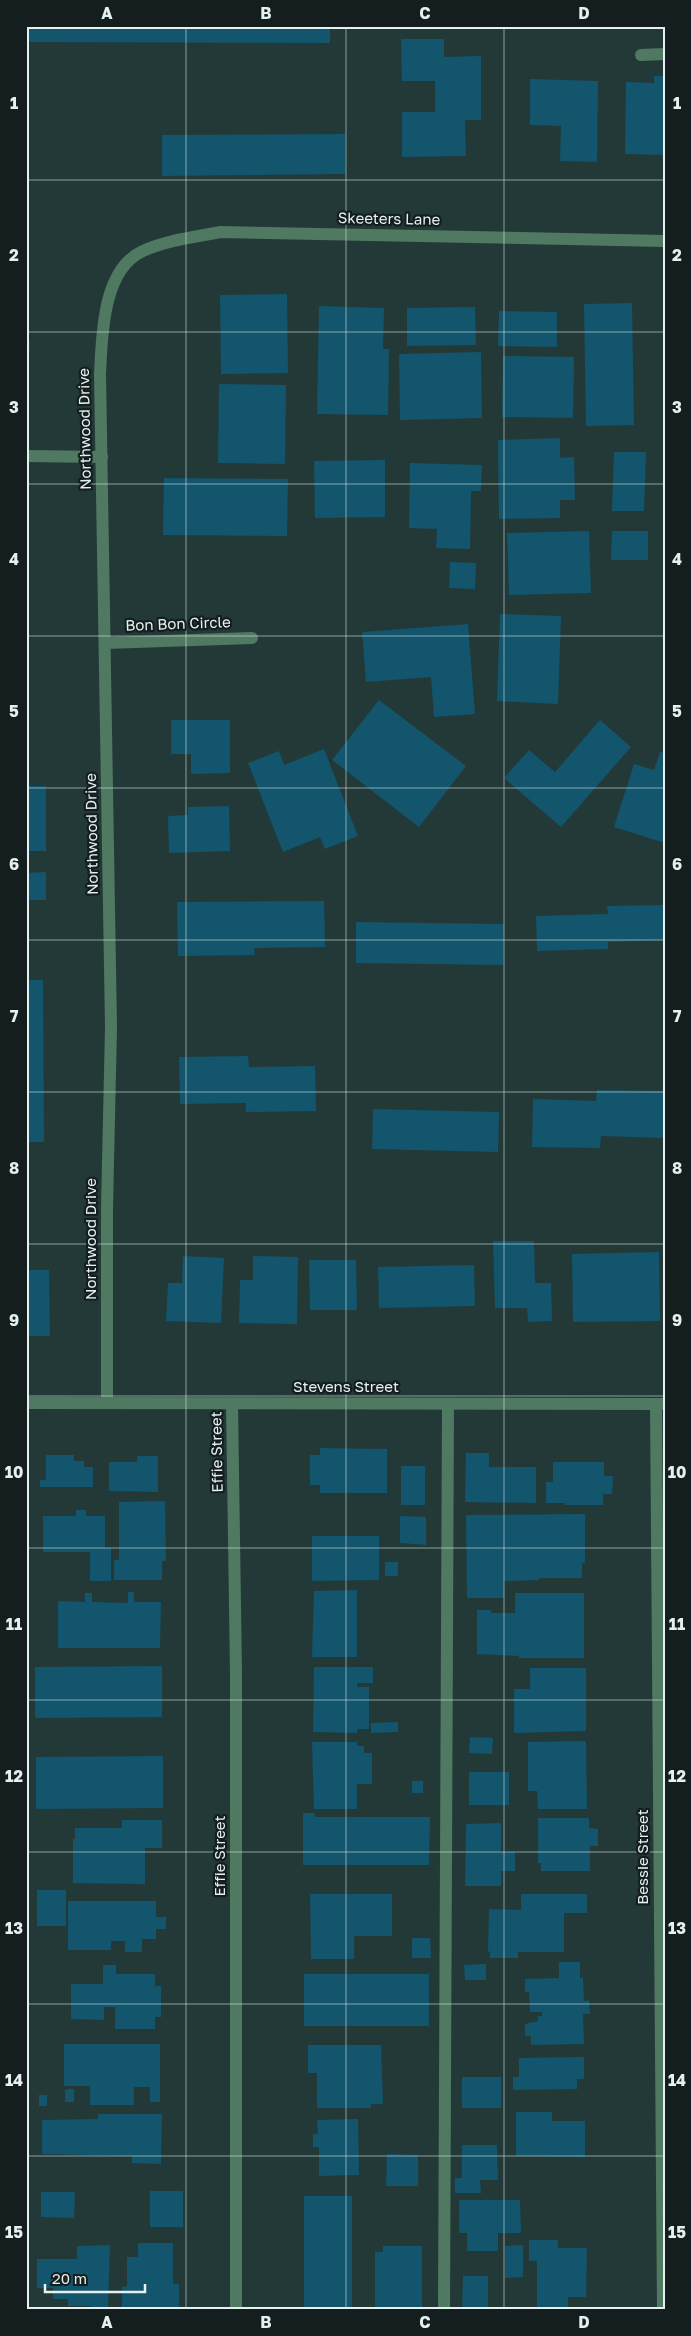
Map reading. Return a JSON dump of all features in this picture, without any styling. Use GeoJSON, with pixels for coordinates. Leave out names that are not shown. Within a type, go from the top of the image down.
{"type":"FeatureCollection","features":[{"type":"Feature","properties":{"kind":"street"},"geometry":{"type":"LineString","coordinates":[[641,55],[665,54]]}},
{"type":"Feature","properties":{"kind":"street","name":"Skeeters Lane"},"geometry":{"type":"LineString","coordinates":[[122,268],[142,251],[174,241],[221,232],[665,241]]}},
{"type":"Feature","properties":{"kind":"street","name":"Northwood Drive"},"geometry":{"type":"LineString","coordinates":[[107,1403],[107,1208],[111,1027],[100,374],[102,326],[109,297],[122,268]]}},
{"type":"Feature","properties":{"kind":"street"},"geometry":{"type":"LineString","coordinates":[[26,456],[102,457]]}},
{"type":"Feature","properties":{"kind":"street","name":"Bon Bon Circle"},"geometry":{"type":"LineString","coordinates":[[106,643],[252,638]]}},
{"type":"Feature","properties":{"kind":"street","name":"Stevens Street"},"geometry":{"type":"LineString","coordinates":[[26,1403],[660,1404]]}},
{"type":"Feature","properties":{"kind":"street","name":"Effie Street"},"geometry":{"type":"LineString","coordinates":[[232,1403],[236,1673],[236,2310]]}},
{"type":"Feature","properties":{"kind":"street"},"geometry":{"type":"LineString","coordinates":[[444,2310],[448,1404]]}},
{"type":"Feature","properties":{"kind":"street","name":"Bessie Street"},"geometry":{"type":"LineString","coordinates":[[660,1404],[663,2310]]}},
{"type":"Feature","properties":{"kind":"building"},"geometry":{"type":"Polygon","coordinates":[[[26,26],[330,26],[330,43],[26,42],[26,26]]]}},
{"type":"Feature","properties":{"kind":"building"},"geometry":{"type":"Polygon","coordinates":[[[401,39],[444,39],[444,57],[481,56],[481,120],[465,120],[466,156],[402,157],[402,112],[435,112],[435,81],[402,81],[401,39]]]}},
{"type":"Feature","properties":{"kind":"building"},"geometry":{"type":"Polygon","coordinates":[[[654,76],[665,76],[665,155],[625,154],[626,82],[654,83],[654,76]]]}},
{"type":"Feature","properties":{"kind":"building"},"geometry":{"type":"Polygon","coordinates":[[[530,79],[598,81],[597,162],[560,161],[561,126],[530,125],[530,79]]]}},
{"type":"Feature","properties":{"kind":"building"},"geometry":{"type":"Polygon","coordinates":[[[345,134],[345,174],[162,176],[162,135],[345,134]]]}},
{"type":"Feature","properties":{"kind":"building"},"geometry":{"type":"Polygon","coordinates":[[[26,201],[29,201],[29,239],[26,239],[26,201]]]}},
{"type":"Feature","properties":{"kind":"building"},"geometry":{"type":"Polygon","coordinates":[[[287,294],[288,373],[221,374],[220,295],[287,294]]]}},
{"type":"Feature","properties":{"kind":"building"},"geometry":{"type":"Polygon","coordinates":[[[632,303],[634,425],[586,426],[584,304],[632,303]]]}},
{"type":"Feature","properties":{"kind":"building"},"geometry":{"type":"Polygon","coordinates":[[[319,306],[384,308],[383,349],[389,349],[388,415],[317,414],[319,306]]]}},
{"type":"Feature","properties":{"kind":"building"},"geometry":{"type":"Polygon","coordinates":[[[475,307],[476,345],[407,346],[407,308],[475,307]]]}},
{"type":"Feature","properties":{"kind":"building"},"geometry":{"type":"Polygon","coordinates":[[[499,311],[557,312],[557,347],[498,346],[499,311]]]}},
{"type":"Feature","properties":{"kind":"building"},"geometry":{"type":"Polygon","coordinates":[[[26,342],[30,342],[29,358],[26,358],[26,342]]]}},
{"type":"Feature","properties":{"kind":"building"},"geometry":{"type":"Polygon","coordinates":[[[481,352],[482,418],[400,420],[399,354],[481,352]]]}},
{"type":"Feature","properties":{"kind":"building"},"geometry":{"type":"Polygon","coordinates":[[[503,356],[574,357],[573,418],[502,417],[503,356]]]}},
{"type":"Feature","properties":{"kind":"building"},"geometry":{"type":"Polygon","coordinates":[[[219,384],[286,385],[285,464],[218,463],[219,384]]]}},
{"type":"Feature","properties":{"kind":"building"},"geometry":{"type":"Polygon","coordinates":[[[560,438],[560,458],[574,457],[575,500],[560,500],[560,518],[499,519],[498,440],[560,438]]]}},
{"type":"Feature","properties":{"kind":"building"},"geometry":{"type":"Polygon","coordinates":[[[614,452],[646,452],[644,511],[612,511],[614,452]]]}},
{"type":"Feature","properties":{"kind":"building"},"geometry":{"type":"Polygon","coordinates":[[[385,460],[385,517],[315,518],[314,461],[385,460]]]}},
{"type":"Feature","properties":{"kind":"building"},"geometry":{"type":"Polygon","coordinates":[[[410,463],[482,465],[481,491],[471,491],[470,549],[436,548],[437,529],[409,528],[410,463]]]}},
{"type":"Feature","properties":{"kind":"building"},"geometry":{"type":"Polygon","coordinates":[[[164,478],[288,479],[287,536],[163,535],[164,478]]]}},
{"type":"Feature","properties":{"kind":"building"},"geometry":{"type":"Polygon","coordinates":[[[589,531],[591,593],[509,595],[507,533],[589,531]]]}},
{"type":"Feature","properties":{"kind":"building"},"geometry":{"type":"Polygon","coordinates":[[[612,531],[648,531],[648,560],[611,560],[612,531]]]}},
{"type":"Feature","properties":{"kind":"building"},"geometry":{"type":"Polygon","coordinates":[[[450,562],[476,563],[475,589],[449,588],[450,562]]]}},
{"type":"Feature","properties":{"kind":"building"},"geometry":{"type":"Polygon","coordinates":[[[500,614],[561,616],[558,704],[497,701],[500,614]]]}},
{"type":"Feature","properties":{"kind":"building"},"geometry":{"type":"Polygon","coordinates":[[[468,624],[475,714],[434,717],[431,677],[366,682],[362,632],[468,624]]]}},
{"type":"Feature","properties":{"kind":"building"},"geometry":{"type":"Polygon","coordinates":[[[379,700],[466,766],[419,827],[332,760],[379,700]]]}},
{"type":"Feature","properties":{"kind":"building"},"geometry":{"type":"Polygon","coordinates":[[[171,720],[230,720],[230,773],[191,774],[191,754],[171,754],[171,720]]]}},
{"type":"Feature","properties":{"kind":"building"},"geometry":{"type":"Polygon","coordinates":[[[600,720],[631,747],[561,827],[504,778],[529,750],[555,772],[600,720]]]}},
{"type":"Feature","properties":{"kind":"building"},"geometry":{"type":"Polygon","coordinates":[[[324,749],[358,836],[325,849],[320,837],[283,852],[248,763],[279,751],[284,765],[324,749]]]}},
{"type":"Feature","properties":{"kind":"building"},"geometry":{"type":"Polygon","coordinates":[[[660,752],[665,753],[665,843],[614,827],[634,764],[654,770],[660,752]]]}},
{"type":"Feature","properties":{"kind":"building"},"geometry":{"type":"Polygon","coordinates":[[[26,786],[46,786],[46,851],[26,851],[26,786]]]}},
{"type":"Feature","properties":{"kind":"building"},"geometry":{"type":"Polygon","coordinates":[[[229,806],[230,851],[169,853],[168,816],[188,815],[188,807],[229,806]]]}},
{"type":"Feature","properties":{"kind":"building"},"geometry":{"type":"Polygon","coordinates":[[[46,872],[46,900],[26,900],[26,873],[46,872]]]}},
{"type":"Feature","properties":{"kind":"building"},"geometry":{"type":"Polygon","coordinates":[[[324,901],[325,947],[254,948],[255,955],[178,956],[177,902],[324,901]]]}},
{"type":"Feature","properties":{"kind":"building"},"geometry":{"type":"Polygon","coordinates":[[[665,905],[665,940],[608,942],[608,949],[537,951],[536,916],[608,914],[607,906],[665,905]]]}},
{"type":"Feature","properties":{"kind":"building"},"geometry":{"type":"Polygon","coordinates":[[[356,922],[504,924],[503,965],[356,963],[356,922]]]}},
{"type":"Feature","properties":{"kind":"building"},"geometry":{"type":"Polygon","coordinates":[[[26,980],[43,980],[44,1142],[26,1142],[26,980]]]}},
{"type":"Feature","properties":{"kind":"building"},"geometry":{"type":"Polygon","coordinates":[[[248,1056],[249,1067],[315,1066],[316,1111],[246,1112],[246,1103],[180,1104],[179,1057],[248,1056]]]}},
{"type":"Feature","properties":{"kind":"building"},"geometry":{"type":"Polygon","coordinates":[[[597,1090],[665,1091],[665,1138],[601,1136],[600,1148],[532,1147],[533,1099],[596,1101],[597,1090]]]}},
{"type":"Feature","properties":{"kind":"building"},"geometry":{"type":"Polygon","coordinates":[[[373,1109],[499,1112],[498,1152],[372,1149],[373,1109]]]}},
{"type":"Feature","properties":{"kind":"building"},"geometry":{"type":"Polygon","coordinates":[[[493,1241],[534,1241],[535,1283],[551,1283],[552,1321],[528,1322],[527,1308],[495,1308],[493,1241]]]}},
{"type":"Feature","properties":{"kind":"building"},"geometry":{"type":"Polygon","coordinates":[[[659,1252],[660,1321],[573,1322],[572,1254],[659,1252]]]}},
{"type":"Feature","properties":{"kind":"building"},"geometry":{"type":"Polygon","coordinates":[[[183,1256],[224,1258],[221,1323],[166,1321],[168,1283],[182,1283],[183,1256]]]}},
{"type":"Feature","properties":{"kind":"building"},"geometry":{"type":"Polygon","coordinates":[[[253,1256],[298,1257],[297,1324],[239,1323],[240,1280],[253,1280],[253,1256]]]}},
{"type":"Feature","properties":{"kind":"building"},"geometry":{"type":"Polygon","coordinates":[[[309,1260],[356,1260],[357,1310],[310,1310],[309,1260]]]}},
{"type":"Feature","properties":{"kind":"building"},"geometry":{"type":"Polygon","coordinates":[[[474,1265],[475,1306],[379,1308],[378,1267],[474,1265]]]}},
{"type":"Feature","properties":{"kind":"building"},"geometry":{"type":"Polygon","coordinates":[[[26,1270],[49,1270],[50,1336],[26,1336],[26,1270]]]}},
{"type":"Feature","properties":{"kind":"building"},"geometry":{"type":"Polygon","coordinates":[[[320,1448],[387,1449],[387,1493],[320,1493],[320,1485],[310,1485],[310,1455],[320,1455],[320,1448]]]}},
{"type":"Feature","properties":{"kind":"building"},"geometry":{"type":"Polygon","coordinates":[[[466,1453],[489,1453],[489,1467],[536,1467],[536,1503],[465,1502],[466,1453]]]}},
{"type":"Feature","properties":{"kind":"building"},"geometry":{"type":"Polygon","coordinates":[[[46,1455],[74,1455],[74,1461],[84,1461],[84,1467],[93,1467],[93,1487],[40,1487],[40,1480],[46,1480],[46,1455]]]}},
{"type":"Feature","properties":{"kind":"building"},"geometry":{"type":"Polygon","coordinates":[[[137,1456],[158,1456],[158,1492],[109,1491],[109,1462],[137,1462],[137,1456]]]}},
{"type":"Feature","properties":{"kind":"building"},"geometry":{"type":"Polygon","coordinates":[[[553,1462],[604,1462],[604,1476],[613,1476],[612,1494],[603,1494],[603,1505],[546,1503],[546,1482],[553,1482],[553,1462]]]}},
{"type":"Feature","properties":{"kind":"building"},"geometry":{"type":"Polygon","coordinates":[[[401,1466],[425,1466],[425,1505],[401,1505],[401,1466]]]}},
{"type":"Feature","properties":{"kind":"building"},"geometry":{"type":"Polygon","coordinates":[[[165,1501],[166,1561],[162,1561],[162,1580],[114,1580],[114,1560],[119,1560],[119,1502],[165,1501]]]}},
{"type":"Feature","properties":{"kind":"building"},"geometry":{"type":"Polygon","coordinates":[[[76,1510],[86,1510],[86,1516],[105,1516],[105,1548],[111,1548],[111,1581],[90,1581],[90,1552],[43,1552],[43,1516],[76,1516],[76,1510]]]}},
{"type":"Feature","properties":{"kind":"building"},"geometry":{"type":"Polygon","coordinates":[[[585,1514],[585,1563],[582,1563],[582,1578],[539,1578],[539,1580],[504,1581],[504,1598],[467,1598],[466,1515],[585,1514]]]}},
{"type":"Feature","properties":{"kind":"building"},"geometry":{"type":"Polygon","coordinates":[[[400,1516],[426,1517],[426,1545],[400,1543],[400,1516]]]}},
{"type":"Feature","properties":{"kind":"building"},"geometry":{"type":"Polygon","coordinates":[[[312,1536],[379,1536],[379,1580],[312,1581],[312,1536]]]}},
{"type":"Feature","properties":{"kind":"building"},"geometry":{"type":"Polygon","coordinates":[[[385,1562],[398,1562],[398,1576],[385,1576],[385,1562]]]}},
{"type":"Feature","properties":{"kind":"building"},"geometry":{"type":"Polygon","coordinates":[[[357,1590],[357,1657],[312,1657],[314,1591],[357,1590]]]}},
{"type":"Feature","properties":{"kind":"building"},"geometry":{"type":"Polygon","coordinates":[[[128,1592],[134,1592],[134,1602],[161,1602],[160,1648],[58,1648],[58,1601],[85,1602],[85,1593],[92,1593],[92,1602],[128,1603],[128,1592]]]}},
{"type":"Feature","properties":{"kind":"building"},"geometry":{"type":"Polygon","coordinates":[[[515,1593],[584,1593],[584,1658],[519,1658],[519,1656],[477,1654],[477,1610],[491,1610],[491,1613],[515,1613],[515,1593]]]}},
{"type":"Feature","properties":{"kind":"building"},"geometry":{"type":"Polygon","coordinates":[[[162,1666],[162,1717],[35,1718],[35,1667],[162,1666]]]}},
{"type":"Feature","properties":{"kind":"building"},"geometry":{"type":"Polygon","coordinates":[[[314,1667],[373,1667],[373,1683],[357,1683],[357,1687],[369,1687],[369,1729],[357,1729],[357,1733],[313,1732],[314,1667]]]}},
{"type":"Feature","properties":{"kind":"building"},"geometry":{"type":"Polygon","coordinates":[[[530,1668],[586,1668],[586,1731],[514,1733],[514,1689],[530,1689],[530,1668]]]}},
{"type":"Feature","properties":{"kind":"building"},"geometry":{"type":"Polygon","coordinates":[[[398,1722],[398,1732],[371,1733],[371,1723],[398,1722]]]}},
{"type":"Feature","properties":{"kind":"building"},"geometry":{"type":"Polygon","coordinates":[[[470,1737],[493,1738],[492,1754],[469,1753],[470,1737]]]}},
{"type":"Feature","properties":{"kind":"building"},"geometry":{"type":"Polygon","coordinates":[[[586,1741],[587,1809],[538,1809],[537,1791],[528,1791],[528,1742],[586,1741]]]}},
{"type":"Feature","properties":{"kind":"building"},"geometry":{"type":"Polygon","coordinates":[[[312,1742],[357,1742],[357,1746],[364,1746],[364,1753],[372,1753],[372,1784],[357,1784],[357,1809],[314,1809],[312,1742]]]}},
{"type":"Feature","properties":{"kind":"building"},"geometry":{"type":"Polygon","coordinates":[[[163,1756],[163,1808],[36,1809],[36,1757],[163,1756]]]}},
{"type":"Feature","properties":{"kind":"building"},"geometry":{"type":"Polygon","coordinates":[[[469,1772],[509,1772],[509,1805],[469,1805],[469,1772]]]}},
{"type":"Feature","properties":{"kind":"building"},"geometry":{"type":"Polygon","coordinates":[[[412,1781],[423,1781],[423,1793],[412,1793],[412,1781]]]}},
{"type":"Feature","properties":{"kind":"building"},"geometry":{"type":"Polygon","coordinates":[[[303,1813],[315,1813],[315,1817],[430,1817],[429,1865],[303,1865],[303,1813]]]}},
{"type":"Feature","properties":{"kind":"building"},"geometry":{"type":"Polygon","coordinates":[[[538,1818],[589,1818],[589,1828],[598,1829],[598,1846],[590,1846],[590,1871],[541,1871],[541,1863],[538,1863],[538,1818]]]}},
{"type":"Feature","properties":{"kind":"building"},"geometry":{"type":"Polygon","coordinates":[[[122,1820],[162,1820],[162,1848],[145,1848],[145,1884],[73,1883],[73,1839],[75,1839],[75,1828],[122,1828],[122,1820]]]}},
{"type":"Feature","properties":{"kind":"building"},"geometry":{"type":"Polygon","coordinates":[[[501,1823],[501,1852],[515,1852],[515,1871],[501,1871],[501,1886],[465,1886],[466,1824],[501,1823]]]}},
{"type":"Feature","properties":{"kind":"building"},"geometry":{"type":"Polygon","coordinates":[[[37,1890],[66,1890],[66,1926],[37,1926],[37,1890]]]}},
{"type":"Feature","properties":{"kind":"building"},"geometry":{"type":"Polygon","coordinates":[[[310,1894],[392,1894],[392,1936],[354,1936],[354,1959],[311,1959],[310,1894]]]}},
{"type":"Feature","properties":{"kind":"building"},"geometry":{"type":"Polygon","coordinates":[[[521,1894],[587,1894],[587,1913],[564,1913],[564,1952],[518,1952],[518,1958],[490,1958],[490,1952],[488,1952],[489,1909],[521,1910],[521,1894]]]}},
{"type":"Feature","properties":{"kind":"building"},"geometry":{"type":"Polygon","coordinates":[[[68,1901],[156,1901],[156,1917],[166,1917],[166,1929],[156,1929],[156,1939],[142,1939],[142,1952],[125,1952],[125,1941],[111,1941],[111,1950],[68,1950],[68,1901]]]}},
{"type":"Feature","properties":{"kind":"building"},"geometry":{"type":"Polygon","coordinates":[[[412,1938],[430,1938],[431,1958],[412,1958],[412,1938]]]}},
{"type":"Feature","properties":{"kind":"building"},"geometry":{"type":"Polygon","coordinates":[[[559,1962],[580,1962],[580,1978],[583,1978],[584,2001],[589,2000],[590,2014],[583,2014],[584,2044],[531,2045],[531,2036],[525,2036],[525,2024],[538,2021],[538,2016],[542,2016],[542,2012],[530,2012],[529,1992],[525,1992],[525,1979],[559,1978],[559,1962]]]}},
{"type":"Feature","properties":{"kind":"building"},"geometry":{"type":"Polygon","coordinates":[[[486,1964],[486,1980],[465,1980],[464,1965],[486,1964]]]}},
{"type":"Feature","properties":{"kind":"building"},"geometry":{"type":"Polygon","coordinates":[[[103,1965],[116,1965],[116,1974],[155,1974],[155,1986],[161,1986],[161,2017],[155,2017],[155,2029],[115,2029],[115,2007],[104,2007],[104,2020],[71,2019],[71,1984],[103,1984],[103,1965]]]}},
{"type":"Feature","properties":{"kind":"building"},"geometry":{"type":"Polygon","coordinates":[[[304,1974],[429,1974],[429,2026],[304,2026],[304,1974]]]}},
{"type":"Feature","properties":{"kind":"building"},"geometry":{"type":"Polygon","coordinates":[[[64,2044],[160,2044],[160,2102],[150,2102],[150,2087],[134,2087],[134,2105],[90,2105],[90,2086],[64,2086],[64,2044]]]}},
{"type":"Feature","properties":{"kind":"building"},"geometry":{"type":"Polygon","coordinates":[[[308,2045],[381,2045],[383,2104],[371,2104],[371,2108],[317,2108],[317,2073],[308,2073],[308,2045]]]}},
{"type":"Feature","properties":{"kind":"building"},"geometry":{"type":"Polygon","coordinates":[[[584,2057],[584,2079],[577,2079],[577,2089],[513,2090],[513,2077],[519,2077],[519,2058],[584,2057]]]}},
{"type":"Feature","properties":{"kind":"building"},"geometry":{"type":"Polygon","coordinates":[[[462,2077],[501,2077],[501,2108],[462,2108],[462,2077]]]}},
{"type":"Feature","properties":{"kind":"building"},"geometry":{"type":"Polygon","coordinates":[[[74,2089],[74,2102],[65,2102],[65,2090],[74,2089]]]}},
{"type":"Feature","properties":{"kind":"building"},"geometry":{"type":"Polygon","coordinates":[[[39,2095],[47,2095],[47,2106],[39,2106],[39,2095]]]}},
{"type":"Feature","properties":{"kind":"building"},"geometry":{"type":"Polygon","coordinates":[[[516,2112],[552,2112],[552,2121],[585,2121],[585,2157],[516,2156],[516,2112]]]}},
{"type":"Feature","properties":{"kind":"building"},"geometry":{"type":"Polygon","coordinates":[[[98,2114],[162,2114],[161,2164],[132,2163],[132,2156],[42,2154],[42,2120],[98,2119],[98,2114]]]}},
{"type":"Feature","properties":{"kind":"building"},"geometry":{"type":"Polygon","coordinates":[[[358,2119],[359,2175],[319,2176],[319,2147],[313,2147],[313,2134],[318,2134],[317,2120],[358,2119]]]}},
{"type":"Feature","properties":{"kind":"building"},"geometry":{"type":"Polygon","coordinates":[[[462,2145],[497,2145],[498,2180],[480,2180],[481,2193],[455,2193],[455,2178],[462,2178],[462,2145]]]}},
{"type":"Feature","properties":{"kind":"building"},"geometry":{"type":"Polygon","coordinates":[[[387,2154],[418,2155],[418,2186],[386,2186],[387,2154]]]}},
{"type":"Feature","properties":{"kind":"building"},"geometry":{"type":"Polygon","coordinates":[[[150,2191],[183,2191],[183,2227],[150,2227],[150,2191]]]}},
{"type":"Feature","properties":{"kind":"building"},"geometry":{"type":"Polygon","coordinates":[[[41,2192],[75,2192],[74,2218],[41,2217],[41,2192]]]}},
{"type":"Feature","properties":{"kind":"building"},"geometry":{"type":"Polygon","coordinates":[[[304,2196],[352,2196],[352,2310],[304,2310],[304,2196]]]}},
{"type":"Feature","properties":{"kind":"building"},"geometry":{"type":"Polygon","coordinates":[[[459,2200],[520,2200],[521,2233],[498,2233],[498,2251],[467,2251],[467,2233],[459,2233],[459,2200]]]}},
{"type":"Feature","properties":{"kind":"building"},"geometry":{"type":"Polygon","coordinates":[[[529,2240],[558,2240],[558,2248],[587,2248],[586,2297],[568,2297],[568,2310],[537,2310],[537,2261],[529,2261],[529,2240]]]}},
{"type":"Feature","properties":{"kind":"building"},"geometry":{"type":"Polygon","coordinates":[[[138,2243],[173,2243],[173,2284],[179,2284],[179,2310],[122,2310],[122,2287],[127,2286],[127,2257],[138,2257],[138,2243]]]}},
{"type":"Feature","properties":{"kind":"building"},"geometry":{"type":"Polygon","coordinates":[[[110,2245],[108,2310],[91,2310],[91,2306],[68,2306],[68,2299],[53,2299],[53,2288],[37,2288],[37,2259],[77,2259],[77,2246],[110,2245]]]}},
{"type":"Feature","properties":{"kind":"building"},"geometry":{"type":"Polygon","coordinates":[[[523,2245],[523,2277],[505,2278],[505,2246],[523,2245]]]}},
{"type":"Feature","properties":{"kind":"building"},"geometry":{"type":"Polygon","coordinates":[[[383,2246],[422,2246],[422,2310],[375,2310],[375,2252],[383,2252],[383,2246]]]}},
{"type":"Feature","properties":{"kind":"building"},"geometry":{"type":"Polygon","coordinates":[[[463,2276],[488,2276],[488,2310],[462,2310],[463,2276]]]}}]}
